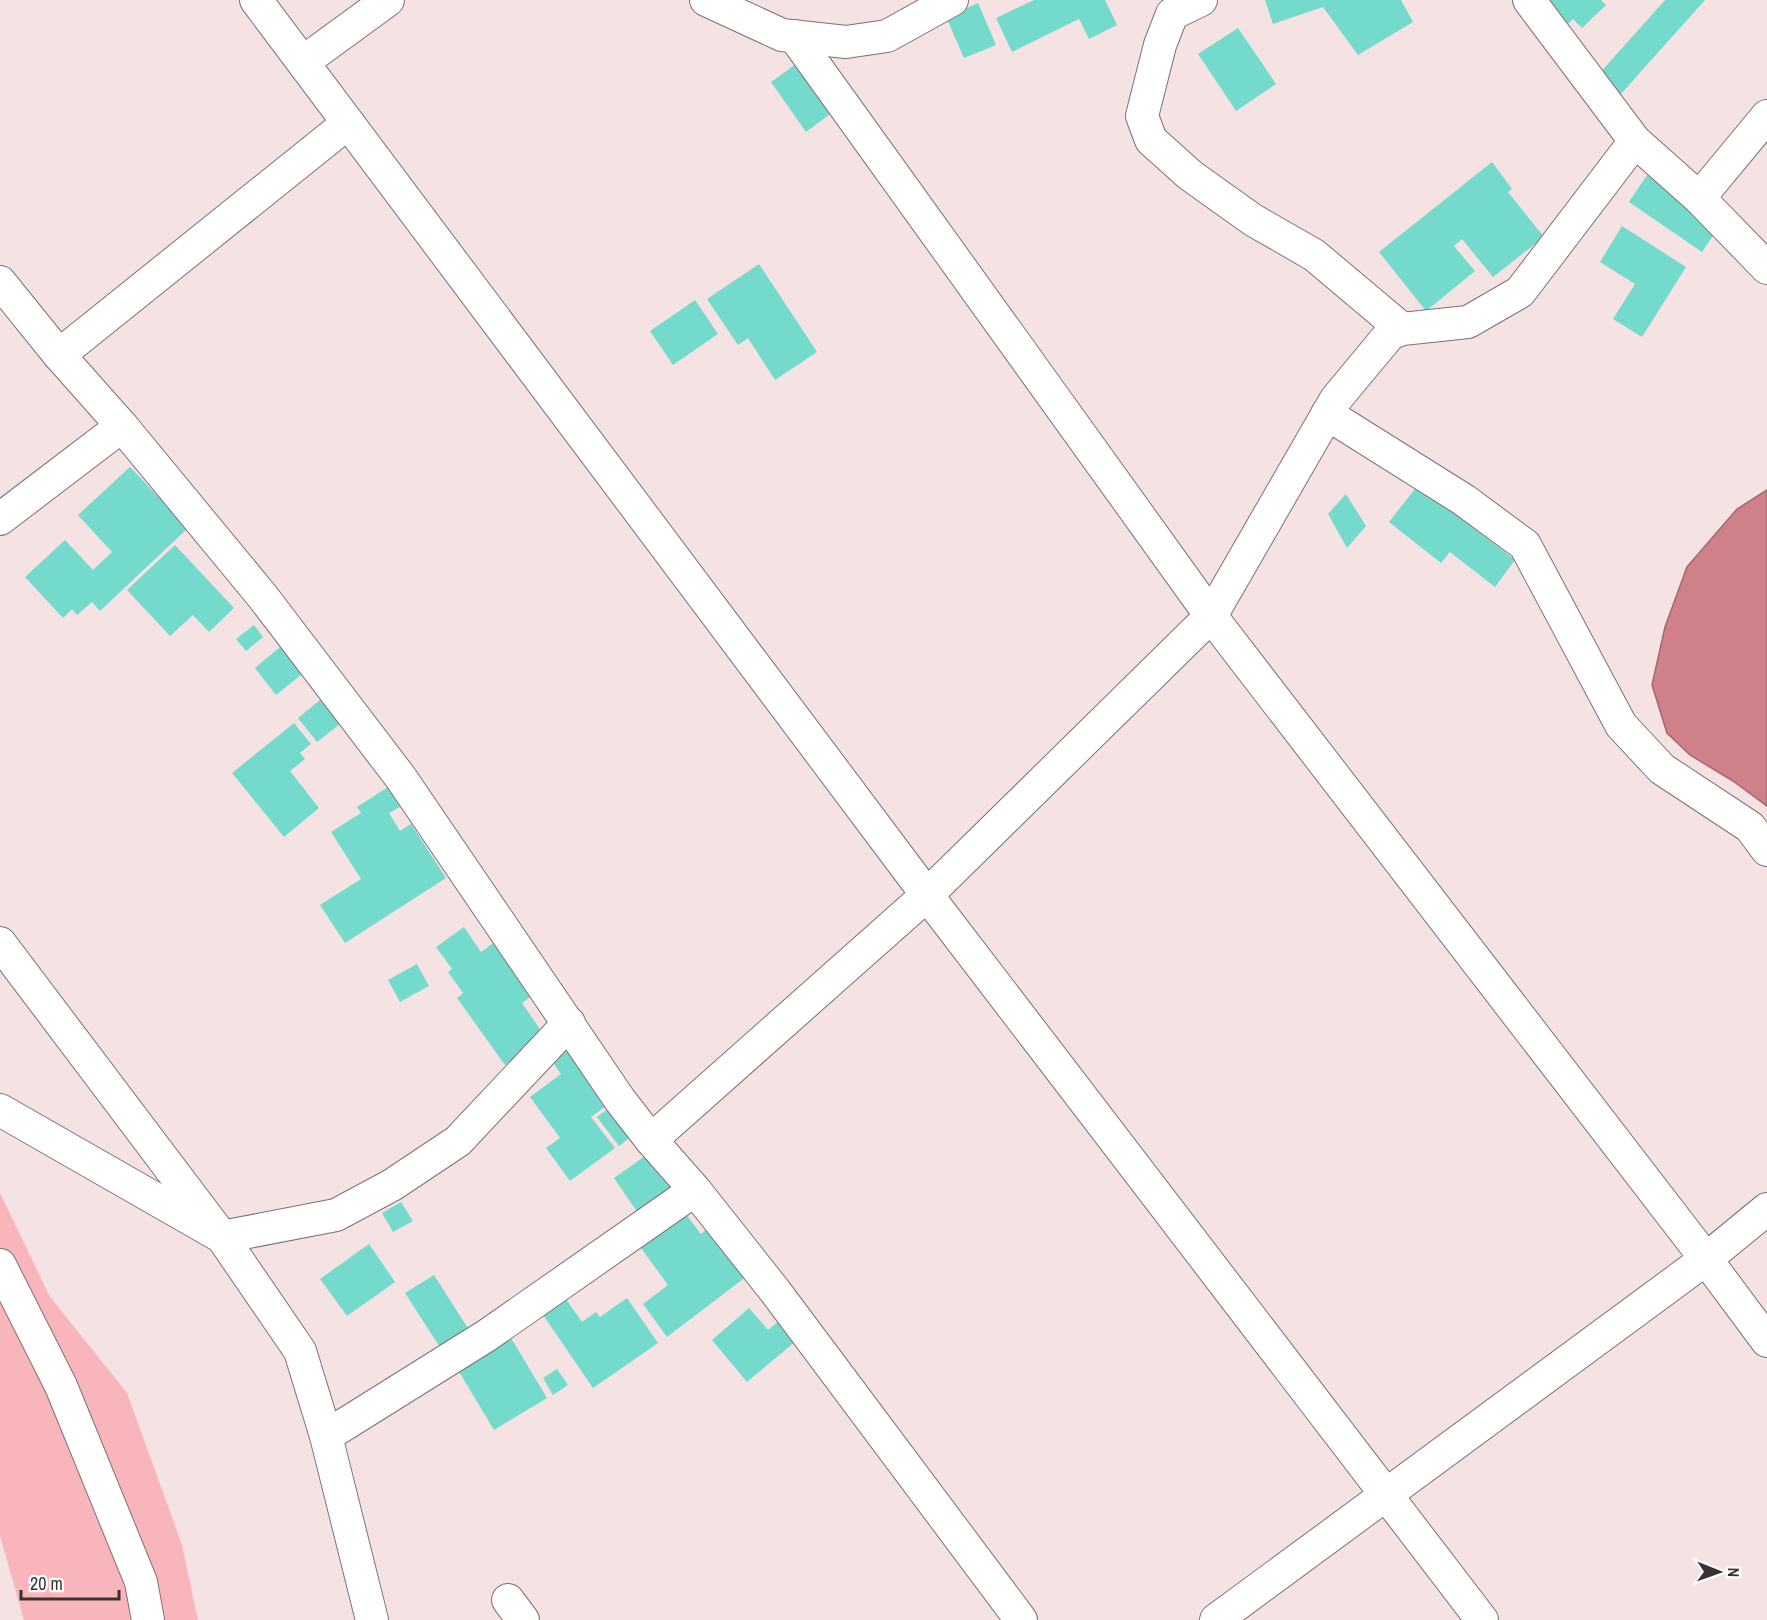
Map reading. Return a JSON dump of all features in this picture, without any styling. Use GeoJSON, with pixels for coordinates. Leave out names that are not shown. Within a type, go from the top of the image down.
{"type":"FeatureCollection","features":[{"type":"Feature","properties":{"kind":"street"},"geometry":{"type":"LineString","coordinates":[[256,0],[927,895],[1482,1620]]}},
{"type":"Feature","properties":{"kind":"street"},"geometry":{"type":"LineString","coordinates":[[706,0],[782,35],[846,42],[886,36],[951,0]]}},
{"type":"Feature","properties":{"kind":"street"},"geometry":{"type":"LineString","coordinates":[[1201,0],[1172,14],[1160,45],[1142,116],[1151,140],[1190,175],[1253,220],[1314,255],[1402,329]]}},
{"type":"Feature","properties":{"kind":"street"},"geometry":{"type":"LineString","coordinates":[[1529,0],[1635,141],[1699,198],[1767,268]]}},
{"type":"Feature","properties":{"kind":"street"},"geometry":{"type":"LineString","coordinates":[[303,62],[379,3]]}},
{"type":"Feature","properties":{"kind":"street"},"geometry":{"type":"LineString","coordinates":[[794,36],[1211,616],[1767,1341]]}},
{"type":"Feature","properties":{"kind":"street"},"geometry":{"type":"LineString","coordinates":[[1699,198],[1767,116]]}},
{"type":"Feature","properties":{"kind":"street"},"geometry":{"type":"LineString","coordinates":[[59,356],[348,123]]}},
{"type":"Feature","properties":{"kind":"street"},"geometry":{"type":"LineString","coordinates":[[651,1140],[927,895],[1211,616],[1336,399],[1390,334],[1402,329],[1468,322],[1520,292],[1635,141]]}},
{"type":"Feature","properties":{"kind":"street"},"geometry":{"type":"LineString","coordinates":[[0,282],[59,356],[122,426],[263,597],[401,778],[620,1100],[695,1190],[774,1291],[1021,1620]]}},
{"type":"Feature","properties":{"kind":"street"},"geometry":{"type":"LineString","coordinates":[[1327,414],[1464,500],[1525,545],[1621,725],[1662,769],[1750,827],[1767,850]]}},
{"type":"Feature","properties":{"kind":"street"},"geometry":{"type":"LineString","coordinates":[[0,519],[122,426]]}},
{"type":"Feature","properties":{"kind":"street"},"geometry":{"type":"LineString","coordinates":[[0,943],[222,1238],[300,1351],[326,1436],[372,1620]]}},
{"type":"Feature","properties":{"kind":"street"},"geometry":{"type":"LineString","coordinates":[[0,1110],[222,1238],[336,1215],[392,1185],[458,1141],[569,1023]]}},
{"type":"Feature","properties":{"kind":"street"},"geometry":{"type":"LineString","coordinates":[[326,1436],[486,1336],[695,1190]]}},
{"type":"Feature","properties":{"kind":"street"},"geometry":{"type":"LineString","coordinates":[[1216,1620],[1706,1259],[1767,1209]]}},
{"type":"Feature","properties":{"kind":"street"},"geometry":{"type":"LineString","coordinates":[[0,1265],[61,1386],[141,1582],[148,1620]]}},
{"type":"Feature","properties":{"kind":"shaded area"},"geometry":{"type":"Polygon","coordinates":[[[1767,490],[1767,806],[1733,781],[1690,755],[1667,733],[1652,685],[1665,627],[1687,567],[1737,509],[1767,490]]]}},
{"type":"Feature","properties":{"kind":"shaded area"},"geometry":{"type":"Polygon","coordinates":[[[0,1193],[50,1297],[127,1393],[182,1545],[198,1620],[24,1620],[0,1536],[0,1193]]]}},
{"type":"Feature","properties":{"kind":"building"},"geometry":{"type":"Polygon","coordinates":[[[1034,0],[1105,0],[1117,25],[1089,39],[1079,19],[1012,52],[996,18],[1034,0]]]}},
{"type":"Feature","properties":{"kind":"building"},"geometry":{"type":"Polygon","coordinates":[[[1265,0],[1401,0],[1413,22],[1358,55],[1323,7],[1273,24],[1265,0]]]}},
{"type":"Feature","properties":{"kind":"building"},"geometry":{"type":"Polygon","coordinates":[[[1539,0],[1601,0],[1606,5],[1582,28],[1573,19],[1565,27],[1539,0]]]}},
{"type":"Feature","properties":{"kind":"building"},"geometry":{"type":"Polygon","coordinates":[[[1665,0],[1705,0],[1620,95],[1598,75],[1665,0]]]}},
{"type":"Feature","properties":{"kind":"building"},"geometry":{"type":"Polygon","coordinates":[[[978,3],[996,45],[964,58],[946,17],[978,3]]]}},
{"type":"Feature","properties":{"kind":"building"},"geometry":{"type":"Polygon","coordinates":[[[1238,28],[1276,84],[1236,111],[1198,54],[1238,28]]]}},
{"type":"Feature","properties":{"kind":"building"},"geometry":{"type":"Polygon","coordinates":[[[803,59],[837,109],[806,132],[771,82],[803,59]]]}},
{"type":"Feature","properties":{"kind":"building"},"geometry":{"type":"Polygon","coordinates":[[[1492,162],[1512,189],[1508,192],[1544,237],[1493,277],[1462,239],[1454,246],[1475,271],[1426,311],[1379,252],[1492,162]]]}},
{"type":"Feature","properties":{"kind":"building"},"geometry":{"type":"Polygon","coordinates":[[[1647,175],[1720,225],[1702,252],[1629,202],[1647,175]]]}},
{"type":"Feature","properties":{"kind":"building"},"geometry":{"type":"Polygon","coordinates":[[[1622,226],[1686,267],[1642,337],[1613,319],[1635,284],[1600,262],[1622,226]]]}},
{"type":"Feature","properties":{"kind":"building"},"geometry":{"type":"Polygon","coordinates":[[[759,264],[817,352],[775,380],[748,338],[738,345],[707,299],[759,264]]]}},
{"type":"Feature","properties":{"kind":"building"},"geometry":{"type":"Polygon","coordinates":[[[695,300],[718,334],[673,365],[650,331],[695,300]]]}},
{"type":"Feature","properties":{"kind":"building"},"geometry":{"type":"Polygon","coordinates":[[[130,467],[188,528],[100,611],[92,602],[77,615],[72,609],[63,618],[25,577],[65,540],[93,570],[112,552],[78,515],[130,467]]]}},
{"type":"Feature","properties":{"kind":"building"},"geometry":{"type":"Polygon","coordinates":[[[1418,485],[1515,560],[1495,587],[1450,552],[1441,563],[1389,522],[1418,485]]]}},
{"type":"Feature","properties":{"kind":"building"},"geometry":{"type":"Polygon","coordinates":[[[1346,494],[1366,526],[1347,548],[1328,514],[1346,494]]]}},
{"type":"Feature","properties":{"kind":"building"},"geometry":{"type":"Polygon","coordinates":[[[175,545],[234,608],[209,632],[193,615],[170,636],[127,590],[175,545]]]}},
{"type":"Feature","properties":{"kind":"building"},"geometry":{"type":"Polygon","coordinates":[[[254,625],[263,637],[246,651],[236,639],[254,625]]]}},
{"type":"Feature","properties":{"kind":"building"},"geometry":{"type":"Polygon","coordinates":[[[280,647],[302,674],[276,695],[255,668],[280,647]]]}},
{"type":"Feature","properties":{"kind":"building"},"geometry":{"type":"Polygon","coordinates":[[[320,700],[340,724],[317,742],[298,718],[320,700]]]}},
{"type":"Feature","properties":{"kind":"building"},"geometry":{"type":"Polygon","coordinates":[[[294,723],[311,744],[300,753],[305,759],[290,771],[319,808],[284,837],[232,773],[294,723]]]}},
{"type":"Feature","properties":{"kind":"building"},"geometry":{"type":"Polygon","coordinates":[[[388,787],[400,807],[389,813],[400,831],[411,824],[446,878],[345,943],[320,905],[361,879],[331,832],[361,813],[357,807],[388,787]]]}},
{"type":"Feature","properties":{"kind":"building"},"geometry":{"type":"Polygon","coordinates":[[[464,927],[481,952],[496,941],[534,994],[522,1003],[542,1032],[531,1039],[535,1044],[505,1065],[457,998],[463,993],[448,972],[452,969],[436,947],[464,927]]]}},
{"type":"Feature","properties":{"kind":"building"},"geometry":{"type":"Polygon","coordinates":[[[417,964],[429,986],[400,1002],[388,980],[417,964]]]}},
{"type":"Feature","properties":{"kind":"building"},"geometry":{"type":"Polygon","coordinates":[[[569,1048],[610,1103],[591,1117],[615,1148],[570,1181],[546,1148],[560,1138],[530,1097],[561,1074],[552,1061],[569,1048]]]}},
{"type":"Feature","properties":{"kind":"building"},"geometry":{"type":"Polygon","coordinates":[[[617,1102],[638,1131],[619,1146],[597,1117],[617,1102]]]}},
{"type":"Feature","properties":{"kind":"building"},"geometry":{"type":"Polygon","coordinates":[[[648,1154],[673,1189],[638,1213],[614,1178],[648,1154]]]}},
{"type":"Feature","properties":{"kind":"building"},"geometry":{"type":"Polygon","coordinates":[[[401,1202],[413,1221],[393,1232],[382,1213],[401,1202]]]}},
{"type":"Feature","properties":{"kind":"building"},"geometry":{"type":"Polygon","coordinates":[[[685,1213],[701,1234],[709,1227],[747,1276],[667,1337],[643,1304],[668,1285],[641,1248],[685,1213]]]}},
{"type":"Feature","properties":{"kind":"building"},"geometry":{"type":"Polygon","coordinates":[[[369,1244],[395,1282],[347,1316],[320,1279],[369,1244]]]}},
{"type":"Feature","properties":{"kind":"building"},"geometry":{"type":"Polygon","coordinates":[[[434,1275],[471,1333],[443,1352],[405,1293],[434,1275]]]}},
{"type":"Feature","properties":{"kind":"building"},"geometry":{"type":"Polygon","coordinates":[[[627,1298],[658,1343],[593,1388],[543,1315],[566,1299],[582,1322],[596,1312],[600,1317],[627,1298]]]}},
{"type":"Feature","properties":{"kind":"building"},"geometry":{"type":"Polygon","coordinates":[[[749,1308],[768,1330],[780,1320],[797,1340],[747,1382],[712,1340],[749,1308]]]}},
{"type":"Feature","properties":{"kind":"building"},"geometry":{"type":"Polygon","coordinates":[[[508,1333],[547,1398],[494,1430],[455,1365],[508,1333]]]}},
{"type":"Feature","properties":{"kind":"building"},"geometry":{"type":"Polygon","coordinates":[[[557,1369],[568,1385],[553,1395],[543,1378],[557,1369]]]}}]}
